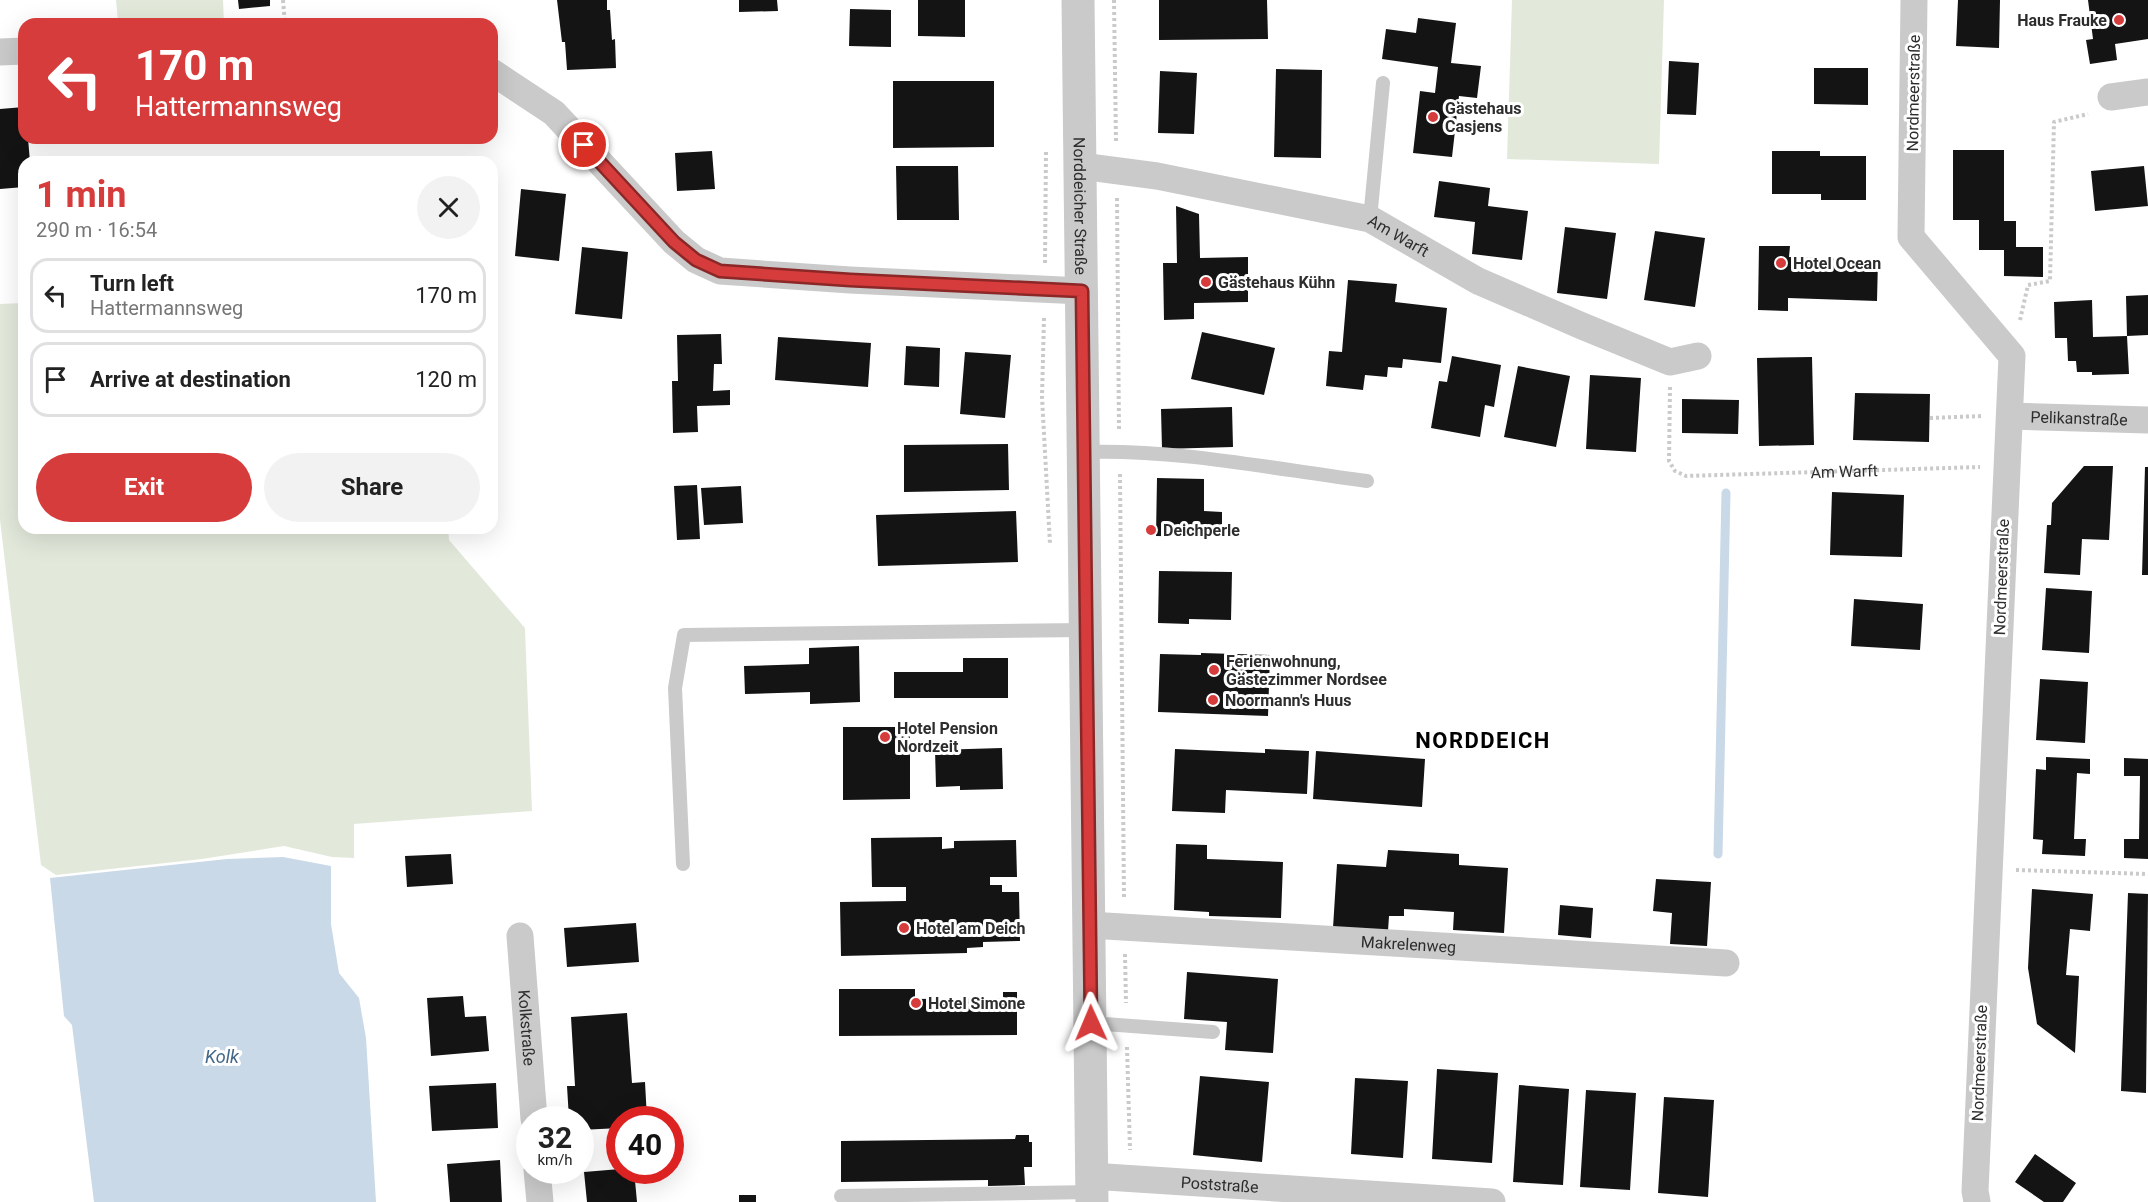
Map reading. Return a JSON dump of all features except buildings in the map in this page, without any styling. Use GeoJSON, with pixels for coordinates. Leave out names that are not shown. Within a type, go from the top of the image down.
{"type":"FeatureCollection","features":[{"type":"Feature","properties":{"kind":"street","name":"Norddeicher Straße"},"geometry":{"type":"LineString","coordinates":[[1078,0],[1092,1190]]}},
{"type":"Feature","properties":{"kind":"street","name":"Nordmeerstraße"},"geometry":{"type":"LineString","coordinates":[[1914,0],[1911,237],[2012,356],[2005,468],[1976,1197]]}},
{"type":"Feature","properties":{"kind":"street"},"geometry":{"type":"LineString","coordinates":[[0,52],[18,51]]}},
{"type":"Feature","properties":{"kind":"street"},"geometry":{"type":"LineString","coordinates":[[498,76],[554,113],[674,242],[696,260],[720,271],[1082,291]]}},
{"type":"Feature","properties":{"kind":"street"},"geometry":{"type":"LineString","coordinates":[[2111,97],[2148,92]]}},
{"type":"Feature","properties":{"kind":"street","name":"Am Warft"},"geometry":{"type":"LineString","coordinates":[[1081,166],[1157,176],[1370,219],[1478,281],[1670,362]]}},
{"type":"Feature","properties":{"kind":"street"},"geometry":{"type":"LineString","coordinates":[[1670,362],[1698,356]]}},
{"type":"Feature","properties":{"kind":"street","name":"Pelikanstraße"},"geometry":{"type":"LineString","coordinates":[[2010,416],[2148,420]]}},
{"type":"Feature","properties":{"kind":"street","name":"Makrelenweg"},"geometry":{"type":"LineString","coordinates":[[1089,926],[1726,963]]}},
{"type":"Feature","properties":{"kind":"street","name":"Kolkstraße"},"geometry":{"type":"LineString","coordinates":[[520,936],[533,1106]]}},
{"type":"Feature","properties":{"kind":"street","name":"Poststraße"},"geometry":{"type":"LineString","coordinates":[[1092,1190],[1131,1179],[1492,1202]]}},
{"type":"Feature","properties":{"kind":"street"},"geometry":{"type":"LineString","coordinates":[[538,1184],[540,1202]]}},
{"type":"Feature","properties":{"kind":"lane"},"geometry":{"type":"LineString","coordinates":[[1370,219],[1383,83]]}},
{"type":"Feature","properties":{"kind":"lane"},"geometry":{"type":"LineString","coordinates":[[1084,452],[1120,451],[1190,457],[1367,481]]}},
{"type":"Feature","properties":{"kind":"lane"},"geometry":{"type":"LineString","coordinates":[[683,864],[675,688],[684,635],[1087,630]]}},
{"type":"Feature","properties":{"kind":"lane"},"geometry":{"type":"LineString","coordinates":[[1091,1023],[1213,1032]]}},
{"type":"Feature","properties":{"kind":"lane"},"geometry":{"type":"LineString","coordinates":[[841,1196],[1092,1190]]}},
{"type":"Feature","properties":{"kind":"path"},"geometry":{"type":"LineString","coordinates":[[283,0],[284,18]]}},
{"type":"Feature","properties":{"kind":"path"},"geometry":{"type":"LineString","coordinates":[[2012,356],[2028,285],[2050,281],[2054,122],[2092,113],[2111,97]]}},
{"type":"Feature","properties":{"kind":"path"},"geometry":{"type":"LineString","coordinates":[[1043,363],[1045,289]]}},
{"type":"Feature","properties":{"kind":"path"},"geometry":{"type":"LineString","coordinates":[[1119,362],[1126,1025],[1131,1179]]}},
{"type":"Feature","properties":{"kind":"path","name":"Am Warft"},"geometry":{"type":"LineString","coordinates":[[1670,362],[1669,460],[1675,471],[1686,476],[1972,467],[2005,468]]}},
{"type":"Feature","properties":{"kind":"path"},"geometry":{"type":"LineString","coordinates":[[1929,418],[2010,416]]}},
{"type":"Feature","properties":{"kind":"path"},"geometry":{"type":"LineString","coordinates":[[1988,870],[2148,874]]}},
{"type":"Feature","properties":{"kind":"shaded area"},"geometry":{"type":"Polygon","coordinates":[[[116,0],[223,0],[224,18],[118,18],[116,0]]]}},
{"type":"Feature","properties":{"kind":"shaded area"},"geometry":{"type":"Polygon","coordinates":[[[1512,0],[1664,0],[1659,164],[1507,159],[1512,0]]]}},
{"type":"Feature","properties":{"kind":"shaded area"},"geometry":{"type":"Polygon","coordinates":[[[18,303],[18,534],[448,534],[449,540],[525,628],[532,811],[354,824],[354,858],[332,857],[284,846],[202,859],[56,875],[41,865],[0,520],[0,304],[18,303]]]}},
{"type":"Feature","properties":{"kind":"water","name":"Kolk"},"geometry":{"type":"Polygon","coordinates":[[[283,857],[331,866],[331,924],[339,973],[359,998],[366,1038],[376,1202],[94,1202],[72,1025],[64,1016],[50,878],[227,859],[283,857]]]}},
{"type":"Feature","properties":{"kind":"waterway"},"geometry":{"type":"LineString","coordinates":[[1718,854],[1726,493]]}},
{"type":"Feature","properties":{"kind":"place","name":"Haus Frauke"},"geometry":{"type":"Point","coordinates":[2119,20]}},
{"type":"Feature","properties":{"kind":"place","name":"Gästehaus Casjens"},"geometry":{"type":"Point","coordinates":[1433,117]}},
{"type":"Feature","properties":{"kind":"place","name":"Hotel Ocean"},"geometry":{"type":"Point","coordinates":[1781,263]}},
{"type":"Feature","properties":{"kind":"place","name":"Gästehaus Kühn"},"geometry":{"type":"Point","coordinates":[1206,282]}},
{"type":"Feature","properties":{"kind":"place","name":"Deichperle"},"geometry":{"type":"Point","coordinates":[1151,530]}},
{"type":"Feature","properties":{"kind":"place","name":"Ferienwohnung, Gästezimmer Nordsee"},"geometry":{"type":"Point","coordinates":[1214,670]}},
{"type":"Feature","properties":{"kind":"place","name":"Noormann's Huus"},"geometry":{"type":"Point","coordinates":[1213,700]}},
{"type":"Feature","properties":{"kind":"place","name":"Hotel Pension Nordzeit"},"geometry":{"type":"Point","coordinates":[885,737]}},
{"type":"Feature","properties":{"kind":"place","name":"Hotel am Deich"},"geometry":{"type":"Point","coordinates":[904,928]}},
{"type":"Feature","properties":{"kind":"place","name":"Hotel Simone"},"geometry":{"type":"Point","coordinates":[916,1003]}},
{"type":"Feature","properties":{"kind":"district","name":"NORDDEICH"},"geometry":{"type":"Point","coordinates":[1483,740]}},
{"type":"Feature","properties":{"kind":"route"},"geometry":{"type":"LineString","coordinates":[[584,145],[674,242],[696,260],[720,271],[850,280],[1082,291],[1091,1023]]}}]}
